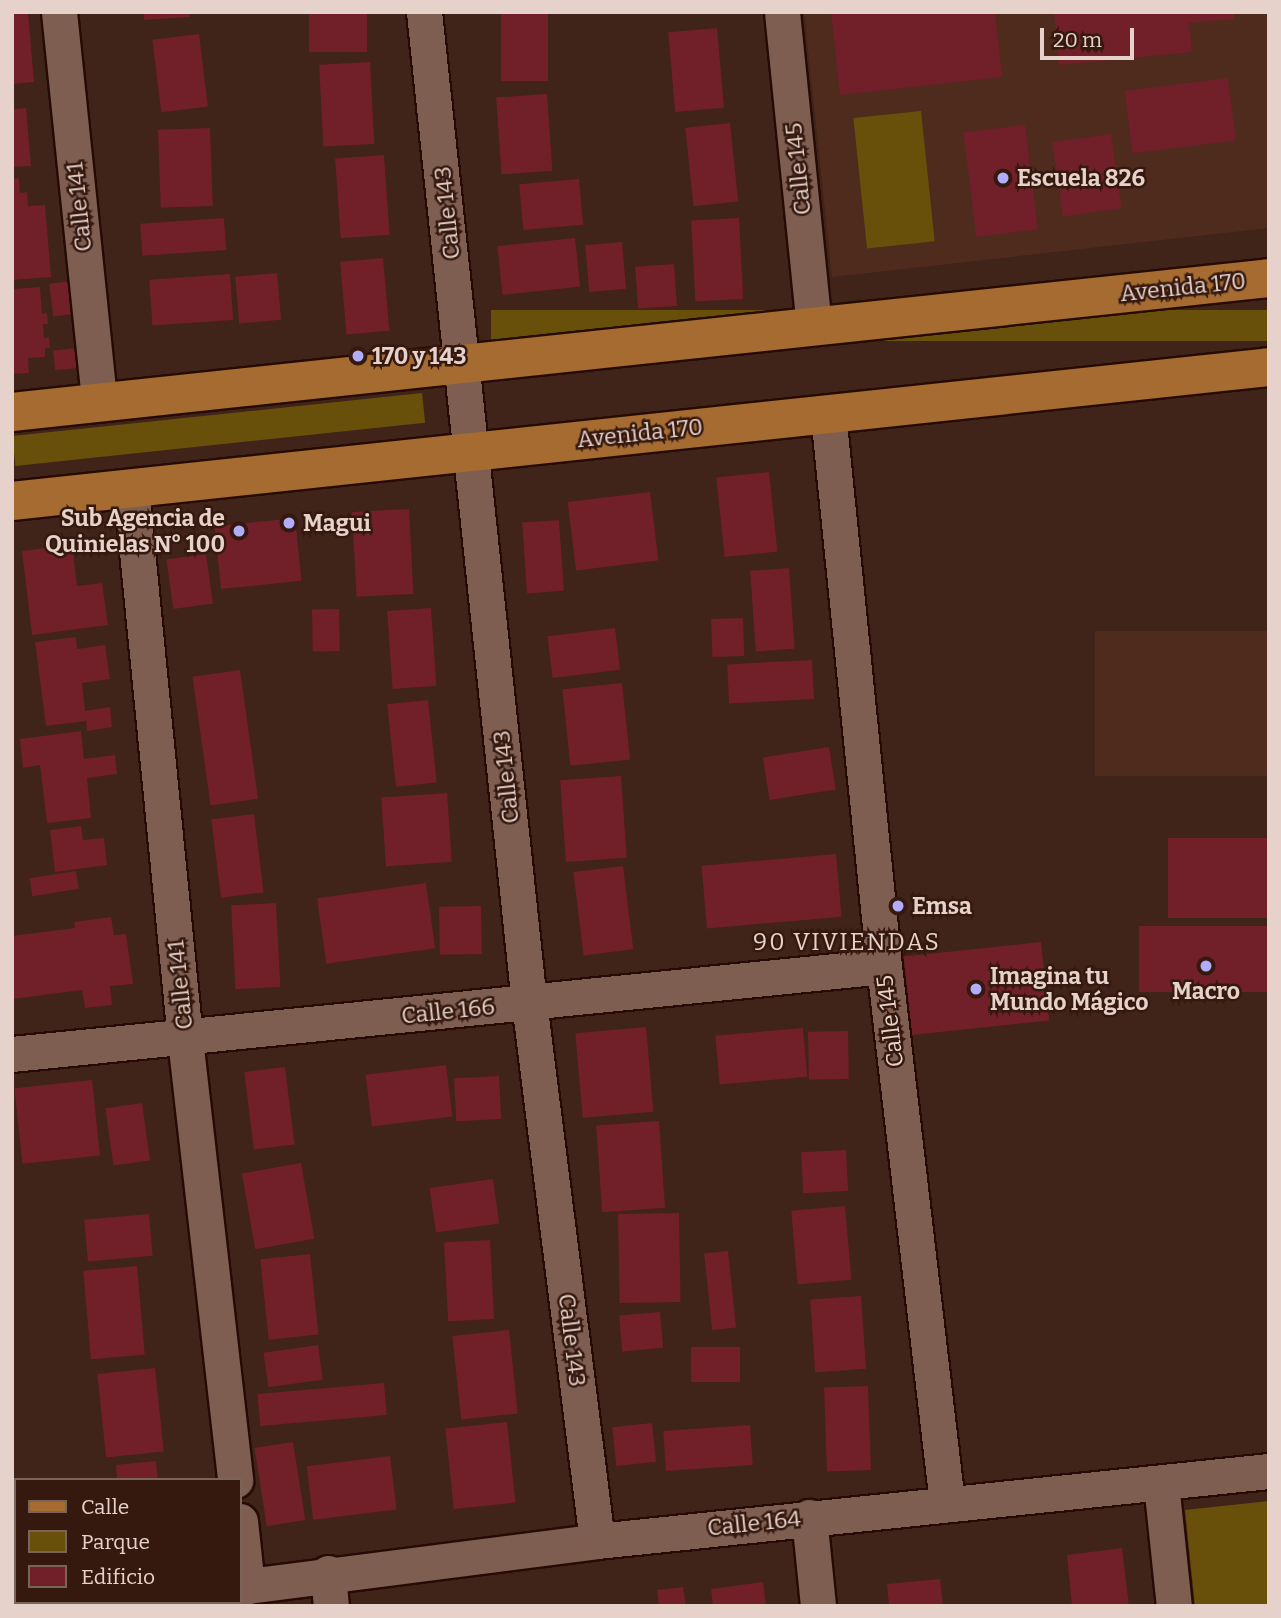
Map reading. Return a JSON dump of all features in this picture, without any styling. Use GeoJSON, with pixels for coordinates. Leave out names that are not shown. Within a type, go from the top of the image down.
{"type":"FeatureCollection","features":[{"type":"Feature","properties":{"kind":"main road","name":"Avenida 170"},"geometry":{"type":"LineString","coordinates":[[12,412],[1269,278]]}},
{"type":"Feature","properties":{"kind":"main road","name":"Avenida 170"},"geometry":{"type":"LineString","coordinates":[[12,501],[1269,367]]}},
{"type":"Feature","properties":{"kind":"street","name":"Calle 141"},"geometry":{"type":"LineString","coordinates":[[59,12],[99,402]]}},
{"type":"Feature","properties":{"kind":"street","name":"Calle 143"},"geometry":{"type":"LineString","coordinates":[[424,12],[464,363],[529,1002],[597,1541]]}},
{"type":"Feature","properties":{"kind":"street","name":"Calle 145"},"geometry":{"type":"LineString","coordinates":[[782,12],[814,326]]}},
{"type":"Feature","properties":{"kind":"street","name":"Calle 145"},"geometry":{"type":"LineString","coordinates":[[828,414],[884,966],[947,1503]]}},
{"type":"Feature","properties":{"kind":"street","name":"Calle 141"},"geometry":{"type":"LineString","coordinates":[[131,490],[185,1039],[235,1478]]}},
{"type":"Feature","properties":{"kind":"street","name":"Calle 166"},"geometry":{"type":"LineString","coordinates":[[12,1054],[185,1039],[884,966]]}},
{"type":"Feature","properties":{"kind":"street","name":"Calle 164"},"geometry":{"type":"LineString","coordinates":[[244,1587],[329,1589],[597,1541],[1269,1471]]}},
{"type":"Feature","properties":{"kind":"street"},"geometry":{"type":"LineString","coordinates":[[1161,1483],[1174,1606]]}},
{"type":"Feature","properties":{"kind":"street"},"geometry":{"type":"LineString","coordinates":[[809,1517],[818,1606]]}},
{"type":"Feature","properties":{"kind":"street"},"geometry":{"type":"LineString","coordinates":[[242,1554],[244,1587]]}},
{"type":"Feature","properties":{"kind":"street"},"geometry":{"type":"LineString","coordinates":[[58,1606],[76,1604]]}},
{"type":"Feature","properties":{"kind":"shaded area"},"geometry":{"type":"Polygon","coordinates":[[[804,12],[1269,12],[1269,228],[832,277],[804,12]]]}},
{"type":"Feature","properties":{"kind":"shaded area"},"geometry":{"type":"Polygon","coordinates":[[[1095,631],[1269,631],[1269,776],[1095,776],[1095,631]]]}},
{"type":"Feature","properties":{"kind":"green space"},"geometry":{"type":"Polygon","coordinates":[[[921,111],[935,241],[867,248],[853,118],[921,111]]]}},
{"type":"Feature","properties":{"kind":"green space"},"geometry":{"type":"Polygon","coordinates":[[[491,310],[1269,310],[1269,341],[491,341],[491,310]]]}},
{"type":"Feature","properties":{"kind":"green space"},"geometry":{"type":"Polygon","coordinates":[[[422,393],[425,423],[15,466],[12,436],[422,393]]]}},
{"type":"Feature","properties":{"kind":"green space"},"geometry":{"type":"Polygon","coordinates":[[[1269,1501],[1269,1606],[1195,1606],[1185,1510],[1269,1501]]]}},
{"type":"Feature","properties":{"kind":"building"},"geometry":{"type":"Polygon","coordinates":[[[12,12],[28,12],[34,82],[12,84],[12,12]]]}},
{"type":"Feature","properties":{"kind":"building"},"geometry":{"type":"Polygon","coordinates":[[[144,12],[189,12],[190,17],[144,20],[144,12]]]}},
{"type":"Feature","properties":{"kind":"building"},"geometry":{"type":"Polygon","coordinates":[[[309,12],[367,12],[367,52],[309,52],[309,12]]]}},
{"type":"Feature","properties":{"kind":"building"},"geometry":{"type":"Polygon","coordinates":[[[501,12],[548,12],[548,81],[501,81],[501,12]]]}},
{"type":"Feature","properties":{"kind":"building"},"geometry":{"type":"Polygon","coordinates":[[[831,12],[995,12],[1002,77],[840,95],[831,12]]]}},
{"type":"Feature","properties":{"kind":"building"},"geometry":{"type":"Polygon","coordinates":[[[1054,12],[1234,12],[1234,19],[1189,23],[1192,52],[1059,65],[1054,12]]]}},
{"type":"Feature","properties":{"kind":"building"},"geometry":{"type":"Polygon","coordinates":[[[717,28],[724,108],[675,112],[668,32],[717,28]]]}},
{"type":"Feature","properties":{"kind":"building"},"geometry":{"type":"Polygon","coordinates":[[[199,34],[208,106],[161,112],[152,40],[199,34]]]}},
{"type":"Feature","properties":{"kind":"building"},"geometry":{"type":"Polygon","coordinates":[[[370,62],[374,144],[323,147],[319,65],[370,62]]]}},
{"type":"Feature","properties":{"kind":"building"},"geometry":{"type":"Polygon","coordinates":[[[1228,78],[1236,141],[1132,153],[1125,91],[1228,78]]]}},
{"type":"Feature","properties":{"kind":"building"},"geometry":{"type":"Polygon","coordinates":[[[547,94],[552,171],[501,174],[496,98],[547,94]]]}},
{"type":"Feature","properties":{"kind":"building"},"geometry":{"type":"Polygon","coordinates":[[[26,108],[31,166],[12,167],[12,109],[26,108]]]}},
{"type":"Feature","properties":{"kind":"building"},"geometry":{"type":"Polygon","coordinates":[[[730,123],[738,202],[694,206],[685,128],[730,123]]]}},
{"type":"Feature","properties":{"kind":"building"},"geometry":{"type":"Polygon","coordinates":[[[1025,125],[1038,229],[976,237],[963,133],[1025,125]]]}},
{"type":"Feature","properties":{"kind":"building"},"geometry":{"type":"Polygon","coordinates":[[[210,128],[213,206],[161,208],[158,130],[210,128]]]}},
{"type":"Feature","properties":{"kind":"building"},"geometry":{"type":"Polygon","coordinates":[[[1111,134],[1121,208],[1063,216],[1053,142],[1111,134]]]}},
{"type":"Feature","properties":{"kind":"building"},"geometry":{"type":"Polygon","coordinates":[[[384,155],[390,235],[341,238],[335,158],[384,155]]]}},
{"type":"Feature","properties":{"kind":"building"},"geometry":{"type":"Polygon","coordinates":[[[19,178],[20,193],[27,192],[28,206],[45,205],[51,277],[12,280],[12,179],[19,178]]]}},
{"type":"Feature","properties":{"kind":"building"},"geometry":{"type":"Polygon","coordinates":[[[579,179],[583,225],[523,230],[519,184],[579,179]]]}},
{"type":"Feature","properties":{"kind":"building"},"geometry":{"type":"Polygon","coordinates":[[[224,218],[226,250],[142,256],[140,224],[224,218]]]}},
{"type":"Feature","properties":{"kind":"building"},"geometry":{"type":"Polygon","coordinates":[[[739,218],[743,299],[695,301],[691,221],[739,218]]]}},
{"type":"Feature","properties":{"kind":"building"},"geometry":{"type":"Polygon","coordinates":[[[575,238],[580,287],[503,295],[497,246],[575,238]]]}},
{"type":"Feature","properties":{"kind":"building"},"geometry":{"type":"Polygon","coordinates":[[[622,242],[626,289],[589,292],[585,245],[622,242]]]}},
{"type":"Feature","properties":{"kind":"building"},"geometry":{"type":"Polygon","coordinates":[[[383,258],[389,331],[347,334],[340,262],[383,258]]]}},
{"type":"Feature","properties":{"kind":"building"},"geometry":{"type":"Polygon","coordinates":[[[674,264],[677,306],[638,309],[635,267],[674,264]]]}},
{"type":"Feature","properties":{"kind":"building"},"geometry":{"type":"Polygon","coordinates":[[[277,273],[281,320],[239,323],[235,277],[277,273]]]}},
{"type":"Feature","properties":{"kind":"building"},"geometry":{"type":"Polygon","coordinates":[[[230,274],[233,320],[152,326],[149,280],[230,274]]]}},
{"type":"Feature","properties":{"kind":"building"},"geometry":{"type":"Polygon","coordinates":[[[72,281],[76,314],[53,317],[49,284],[72,281]]]}},
{"type":"Feature","properties":{"kind":"building"},"geometry":{"type":"Polygon","coordinates":[[[40,287],[42,314],[47,313],[48,324],[43,324],[44,338],[49,337],[50,348],[45,348],[45,357],[28,358],[29,373],[12,374],[12,289],[40,287]]]}},
{"type":"Feature","properties":{"kind":"building"},"geometry":{"type":"Polygon","coordinates":[[[76,348],[78,368],[55,370],[53,350],[76,348]]]}},
{"type":"Feature","properties":{"kind":"building"},"geometry":{"type":"Polygon","coordinates":[[[769,472],[777,552],[725,557],[716,478],[769,472]]]}},
{"type":"Feature","properties":{"kind":"building"},"geometry":{"type":"Polygon","coordinates":[[[650,492],[658,560],[576,571],[568,502],[650,492]]]}},
{"type":"Feature","properties":{"kind":"building"},"geometry":{"type":"Polygon","coordinates":[[[409,509],[413,594],[357,597],[352,512],[409,509]]]}},
{"type":"Feature","properties":{"kind":"building"},"geometry":{"type":"Polygon","coordinates":[[[295,518],[302,581],[221,589],[214,526],[295,518]]]}},
{"type":"Feature","properties":{"kind":"building"},"geometry":{"type":"Polygon","coordinates":[[[559,520],[564,591],[527,593],[522,523],[559,520]]]}},
{"type":"Feature","properties":{"kind":"building"},"geometry":{"type":"Polygon","coordinates":[[[72,545],[77,586],[102,583],[108,625],[32,635],[22,551],[72,545]]]}},
{"type":"Feature","properties":{"kind":"building"},"geometry":{"type":"Polygon","coordinates":[[[206,554],[213,604],[173,609],[166,560],[206,554]]]}},
{"type":"Feature","properties":{"kind":"building"},"geometry":{"type":"Polygon","coordinates":[[[789,568],[795,649],[756,652],[750,571],[789,568]]]}},
{"type":"Feature","properties":{"kind":"building"},"geometry":{"type":"Polygon","coordinates":[[[431,608],[436,686],[393,689],[387,611],[431,608]]]}},
{"type":"Feature","properties":{"kind":"building"},"geometry":{"type":"Polygon","coordinates":[[[312,609],[339,609],[340,651],[313,651],[312,609]]]}},
{"type":"Feature","properties":{"kind":"building"},"geometry":{"type":"Polygon","coordinates":[[[743,618],[744,656],[712,657],[711,619],[743,618]]]}},
{"type":"Feature","properties":{"kind":"building"},"geometry":{"type":"Polygon","coordinates":[[[615,628],[620,670],[553,678],[548,636],[615,628]]]}},
{"type":"Feature","properties":{"kind":"building"},"geometry":{"type":"Polygon","coordinates":[[[76,637],[77,649],[105,645],[110,679],[82,683],[85,711],[110,707],[112,727],[87,731],[86,721],[46,726],[35,642],[76,637]]]}},
{"type":"Feature","properties":{"kind":"building"},"geometry":{"type":"Polygon","coordinates":[[[812,660],[814,699],[729,703],[727,664],[812,660]]]}},
{"type":"Feature","properties":{"kind":"building"},"geometry":{"type":"Polygon","coordinates":[[[240,670],[258,799],[211,805],[192,677],[240,670]]]}},
{"type":"Feature","properties":{"kind":"building"},"geometry":{"type":"Polygon","coordinates":[[[622,683],[630,760],[570,766],[562,689],[622,683]]]}},
{"type":"Feature","properties":{"kind":"building"},"geometry":{"type":"Polygon","coordinates":[[[428,700],[437,783],[396,787],[387,704],[428,700]]]}},
{"type":"Feature","properties":{"kind":"building"},"geometry":{"type":"Polygon","coordinates":[[[81,731],[84,759],[115,755],[117,774],[87,778],[91,818],[47,823],[40,765],[23,768],[20,739],[81,731]]]}},
{"type":"Feature","properties":{"kind":"building"},"geometry":{"type":"Polygon","coordinates":[[[829,747],[836,789],[770,800],[763,757],[829,747]]]}},
{"type":"Feature","properties":{"kind":"building"},"geometry":{"type":"Polygon","coordinates":[[[621,776],[627,858],[566,862],[560,780],[621,776]]]}},
{"type":"Feature","properties":{"kind":"building"},"geometry":{"type":"Polygon","coordinates":[[[447,793],[452,862],[386,866],[381,798],[447,793]]]}},
{"type":"Feature","properties":{"kind":"building"},"geometry":{"type":"Polygon","coordinates":[[[254,814],[264,892],[221,898],[211,819],[254,814]]]}},
{"type":"Feature","properties":{"kind":"building"},"geometry":{"type":"Polygon","coordinates":[[[81,826],[83,840],[104,838],[107,865],[55,872],[50,830],[81,826]]]}},
{"type":"Feature","properties":{"kind":"building"},"geometry":{"type":"Polygon","coordinates":[[[1168,838],[1269,838],[1269,918],[1168,918],[1168,838]]]}},
{"type":"Feature","properties":{"kind":"building"},"geometry":{"type":"Polygon","coordinates":[[[836,854],[841,917],[707,929],[702,866],[836,854]]]}},
{"type":"Feature","properties":{"kind":"building"},"geometry":{"type":"Polygon","coordinates":[[[623,866],[633,949],[584,955],[573,872],[623,866]]]}},
{"type":"Feature","properties":{"kind":"building"},"geometry":{"type":"Polygon","coordinates":[[[76,871],[79,889],[32,896],[30,878],[76,871]]]}},
{"type":"Feature","properties":{"kind":"building"},"geometry":{"type":"Polygon","coordinates":[[[426,883],[435,948],[326,964],[317,898],[426,883]]]}},
{"type":"Feature","properties":{"kind":"building"},"geometry":{"type":"Polygon","coordinates":[[[276,903],[280,987],[235,989],[231,905],[276,903]]]}},
{"type":"Feature","properties":{"kind":"building"},"geometry":{"type":"Polygon","coordinates":[[[481,906],[482,954],[440,955],[439,907],[481,906]]]}},
{"type":"Feature","properties":{"kind":"building"},"geometry":{"type":"Polygon","coordinates":[[[111,917],[114,935],[126,934],[133,984],[110,986],[112,1005],[85,1008],[82,990],[12,999],[12,936],[75,928],[74,922],[111,917]]]}},
{"type":"Feature","properties":{"kind":"building","name":"Macro"},"geometry":{"type":"Polygon","coordinates":[[[1139,926],[1269,926],[1269,992],[1139,992],[1139,926]]]}},
{"type":"Feature","properties":{"kind":"building","name":"Imagina tu Mundo Mágico"},"geometry":{"type":"Polygon","coordinates":[[[1041,942],[1049,1021],[912,1035],[904,956],[1041,942]]]}},
{"type":"Feature","properties":{"kind":"building"},"geometry":{"type":"Polygon","coordinates":[[[646,1027],[653,1112],[583,1118],[575,1033],[646,1027]]]}},
{"type":"Feature","properties":{"kind":"building"},"geometry":{"type":"Polygon","coordinates":[[[803,1028],[807,1077],[720,1084],[715,1036],[803,1028]]]}},
{"type":"Feature","properties":{"kind":"building"},"geometry":{"type":"Polygon","coordinates":[[[848,1031],[849,1079],[809,1080],[808,1032],[848,1031]]]}},
{"type":"Feature","properties":{"kind":"building"},"geometry":{"type":"Polygon","coordinates":[[[446,1065],[452,1117],[372,1126],[366,1075],[446,1065]]]}},
{"type":"Feature","properties":{"kind":"building"},"geometry":{"type":"Polygon","coordinates":[[[285,1067],[295,1144],[254,1149],[244,1072],[285,1067]]]}},
{"type":"Feature","properties":{"kind":"building"},"geometry":{"type":"Polygon","coordinates":[[[499,1076],[501,1119],[456,1121],[454,1078],[499,1076]]]}},
{"type":"Feature","properties":{"kind":"building"},"geometry":{"type":"Polygon","coordinates":[[[92,1080],[100,1156],[22,1164],[14,1088],[92,1080]]]}},
{"type":"Feature","properties":{"kind":"building"},"geometry":{"type":"Polygon","coordinates":[[[142,1103],[150,1160],[113,1166],[105,1108],[142,1103]]]}},
{"type":"Feature","properties":{"kind":"building"},"geometry":{"type":"Polygon","coordinates":[[[659,1121],[665,1208],[602,1212],[596,1125],[659,1121]]]}},
{"type":"Feature","properties":{"kind":"building"},"geometry":{"type":"Polygon","coordinates":[[[846,1150],[848,1191],[803,1193],[801,1152],[846,1150]]]}},
{"type":"Feature","properties":{"kind":"building"},"geometry":{"type":"Polygon","coordinates":[[[301,1163],[314,1239],[255,1249],[242,1173],[301,1163]]]}},
{"type":"Feature","properties":{"kind":"building"},"geometry":{"type":"Polygon","coordinates":[[[493,1179],[499,1224],[436,1232],[430,1188],[493,1179]]]}},
{"type":"Feature","properties":{"kind":"building"},"geometry":{"type":"Polygon","coordinates":[[[845,1206],[851,1280],[798,1284],[791,1211],[845,1206]]]}},
{"type":"Feature","properties":{"kind":"building"},"geometry":{"type":"Polygon","coordinates":[[[679,1213],[681,1302],[620,1303],[618,1214],[679,1213]]]}},
{"type":"Feature","properties":{"kind":"building"},"geometry":{"type":"Polygon","coordinates":[[[149,1214],[153,1256],[88,1262],[84,1220],[149,1214]]]}},
{"type":"Feature","properties":{"kind":"building"},"geometry":{"type":"Polygon","coordinates":[[[490,1240],[494,1319],[448,1321],[444,1242],[490,1240]]]}},
{"type":"Feature","properties":{"kind":"building"},"geometry":{"type":"Polygon","coordinates":[[[728,1251],[736,1328],[712,1330],[704,1254],[728,1251]]]}},
{"type":"Feature","properties":{"kind":"building"},"geometry":{"type":"Polygon","coordinates":[[[310,1254],[318,1335],[269,1340],[260,1259],[310,1254]]]}},
{"type":"Feature","properties":{"kind":"building"},"geometry":{"type":"Polygon","coordinates":[[[137,1266],[145,1355],[91,1359],[83,1271],[137,1266]]]}},
{"type":"Feature","properties":{"kind":"building"},"geometry":{"type":"Polygon","coordinates":[[[861,1296],[866,1369],[815,1372],[810,1300],[861,1296]]]}},
{"type":"Feature","properties":{"kind":"building"},"geometry":{"type":"Polygon","coordinates":[[[660,1312],[663,1348],[622,1351],[619,1316],[660,1312]]]}},
{"type":"Feature","properties":{"kind":"building"},"geometry":{"type":"Polygon","coordinates":[[[509,1330],[518,1414],[461,1419],[452,1336],[509,1330]]]}},
{"type":"Feature","properties":{"kind":"building"},"geometry":{"type":"Polygon","coordinates":[[[318,1345],[323,1380],[268,1387],[264,1353],[318,1345]]]}},
{"type":"Feature","properties":{"kind":"building"},"geometry":{"type":"Polygon","coordinates":[[[691,1347],[740,1347],[740,1382],[691,1382],[691,1347]]]}},
{"type":"Feature","properties":{"kind":"building"},"geometry":{"type":"Polygon","coordinates":[[[155,1368],[164,1452],[106,1458],[97,1374],[155,1368]]]}},
{"type":"Feature","properties":{"kind":"building"},"geometry":{"type":"Polygon","coordinates":[[[384,1383],[387,1415],[260,1426],[257,1394],[384,1383]]]}},
{"type":"Feature","properties":{"kind":"building"},"geometry":{"type":"Polygon","coordinates":[[[868,1386],[871,1470],[827,1471],[824,1388],[868,1386]]]}},
{"type":"Feature","properties":{"kind":"building"},"geometry":{"type":"Polygon","coordinates":[[[507,1422],[515,1503],[454,1509],[445,1428],[507,1422]]]}},
{"type":"Feature","properties":{"kind":"building"},"geometry":{"type":"Polygon","coordinates":[[[652,1423],[656,1462],[616,1466],[612,1427],[652,1423]]]}},
{"type":"Feature","properties":{"kind":"building"},"geometry":{"type":"Polygon","coordinates":[[[750,1425],[753,1465],[666,1471],[663,1431],[750,1425]]]}},
{"type":"Feature","properties":{"kind":"building"},"geometry":{"type":"Polygon","coordinates":[[[293,1442],[305,1520],[267,1526],[254,1448],[293,1442]]]}},
{"type":"Feature","properties":{"kind":"building"},"geometry":{"type":"Polygon","coordinates":[[[390,1456],[397,1510],[313,1520],[307,1466],[390,1456]]]}},
{"type":"Feature","properties":{"kind":"building"},"geometry":{"type":"Polygon","coordinates":[[[156,1461],[158,1478],[117,1478],[116,1465],[156,1461]]]}},
{"type":"Feature","properties":{"kind":"building"},"geometry":{"type":"Polygon","coordinates":[[[12,1483],[14,1483],[14,1514],[12,1544],[12,1483]]]}},
{"type":"Feature","properties":{"kind":"building"},"geometry":{"type":"Polygon","coordinates":[[[1122,1548],[1129,1606],[1072,1606],[1067,1555],[1122,1548]]]}},
{"type":"Feature","properties":{"kind":"building"},"geometry":{"type":"Polygon","coordinates":[[[940,1579],[943,1606],[889,1606],[887,1584],[940,1579]]]}},
{"type":"Feature","properties":{"kind":"building"},"geometry":{"type":"Polygon","coordinates":[[[763,1582],[766,1606],[713,1606],[711,1589],[763,1582]]]}},
{"type":"Feature","properties":{"kind":"building"},"geometry":{"type":"Polygon","coordinates":[[[683,1587],[686,1606],[659,1606],[657,1590],[683,1587]]]}},
{"type":"Feature","properties":{"kind":"place","name":"Escuela 826"},"geometry":{"type":"Point","coordinates":[1003,178]}},
{"type":"Feature","properties":{"kind":"place","name":"170 y 143"},"geometry":{"type":"Point","coordinates":[358,356]}},
{"type":"Feature","properties":{"kind":"place","name":"Magui"},"geometry":{"type":"Point","coordinates":[289,523]}},
{"type":"Feature","properties":{"kind":"place","name":"Sub Agencia de Quinielas N° 100"},"geometry":{"type":"Point","coordinates":[239,531]}},
{"type":"Feature","properties":{"kind":"place","name":"Emsa"},"geometry":{"type":"Point","coordinates":[898,906]}},
{"type":"Feature","properties":{"kind":"place","name":"Macro"},"geometry":{"type":"Point","coordinates":[1206,966]}},
{"type":"Feature","properties":{"kind":"place","name":"Imagina tu Mundo Mágico"},"geometry":{"type":"Point","coordinates":[976,989]}},
{"type":"Feature","properties":{"kind":"district","name":"90 VIVIENDAS"},"geometry":{"type":"Point","coordinates":[847,943]}}]}
